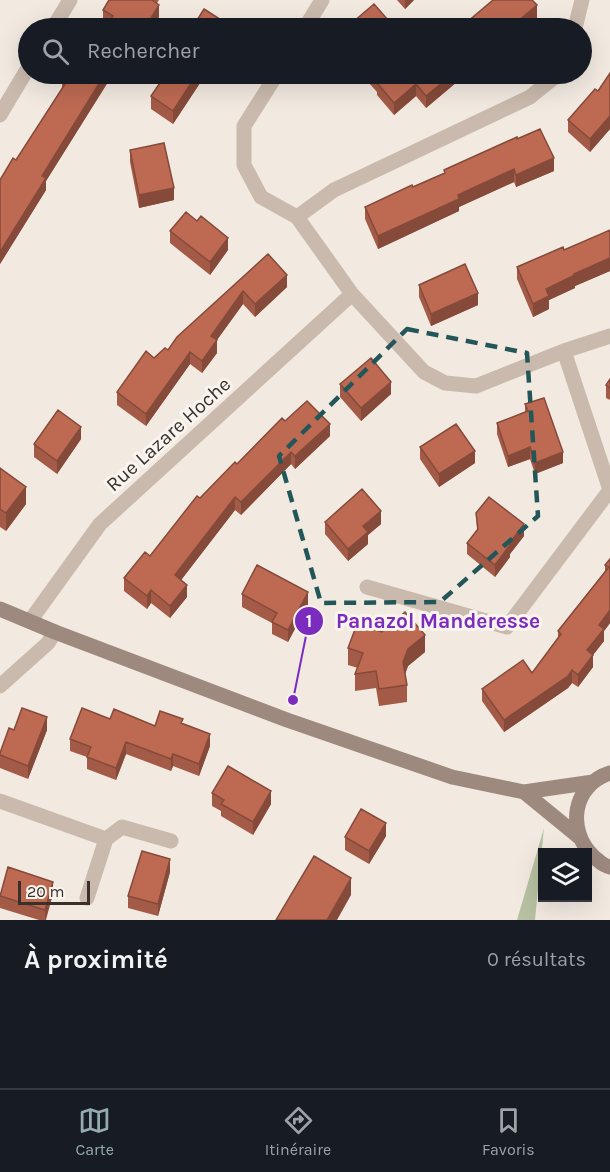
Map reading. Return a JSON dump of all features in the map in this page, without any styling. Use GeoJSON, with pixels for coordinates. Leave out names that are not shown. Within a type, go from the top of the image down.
{"type":"FeatureCollection","features":[{"type":"Feature","properties":{"kind":"street"},"geometry":{"type":"LineString","coordinates":[[59,18],[70,0]]}},
{"type":"Feature","properties":{"kind":"street"},"geometry":{"type":"LineString","coordinates":[[311,18],[322,0]]}},
{"type":"Feature","properties":{"kind":"street"},"geometry":{"type":"LineString","coordinates":[[578,18],[582,0]]}},
{"type":"Feature","properties":{"kind":"street"},"geometry":{"type":"LineString","coordinates":[[0,116],[19,84]]}},
{"type":"Feature","properties":{"kind":"street"},"geometry":{"type":"LineString","coordinates":[[271,84],[244,126],[244,165],[261,197],[297,217],[352,294],[424,372],[446,383],[476,386],[564,351],[610,336]]}},
{"type":"Feature","properties":{"kind":"street"},"geometry":{"type":"LineString","coordinates":[[297,217],[334,190],[530,97],[546,84]]}},
{"type":"Feature","properties":{"kind":"street","name":"Rue Lazare Hoche"},"geometry":{"type":"LineString","coordinates":[[30,621],[100,525],[352,294]]}},
{"type":"Feature","properties":{"kind":"street"},"geometry":{"type":"LineString","coordinates":[[367,587],[507,627],[610,490],[564,351]]}},
{"type":"Feature","properties":{"kind":"street"},"geometry":{"type":"LineString","coordinates":[[0,609],[287,720],[452,777],[524,792],[593,782],[610,773]]}},
{"type":"Feature","properties":{"kind":"street"},"geometry":{"type":"LineString","coordinates":[[0,686],[48,643],[56,632]]}},
{"type":"Feature","properties":{"kind":"street"},"geometry":{"type":"LineString","coordinates":[[579,837],[576,823],[577,807],[583,793],[593,782]]}},
{"type":"Feature","properties":{"kind":"street"},"geometry":{"type":"LineString","coordinates":[[524,792],[579,837],[587,850],[605,866],[610,867]]}},
{"type":"Feature","properties":{"kind":"street"},"geometry":{"type":"LineString","coordinates":[[0,801],[106,838]]}},
{"type":"Feature","properties":{"kind":"street"},"geometry":{"type":"LineString","coordinates":[[87,898],[106,838],[122,827],[171,841]]}},
{"type":"Feature","properties":{"kind":"highlighted area"},"geometry":{"type":"Polygon","coordinates":[[[407,329],[527,353],[538,516],[440,602],[321,603],[279,456],[407,329]]]}},
{"type":"Feature","properties":{"kind":"green space"},"geometry":{"type":"Polygon","coordinates":[[[544,828],[542,848],[538,848],[544,828]]]}},
{"type":"Feature","properties":{"kind":"green space"},"geometry":{"type":"Polygon","coordinates":[[[538,848],[535,920],[517,920],[538,848]]]}},
{"type":"Feature","properties":{"kind":"building"},"geometry":{"type":"Polygon","coordinates":[[[109,0],[152,0],[159,5],[151,18],[112,18],[113,16],[103,10],[109,0]]]}},
{"type":"Feature","properties":{"kind":"building"},"geometry":{"type":"Polygon","coordinates":[[[493,0],[532,0],[537,5],[522,18],[472,18],[493,0]]]}},
{"type":"Feature","properties":{"kind":"building"},"geometry":{"type":"Polygon","coordinates":[[[374,4],[386,18],[358,18],[374,4]]]}},
{"type":"Feature","properties":{"kind":"building"},"geometry":{"type":"Polygon","coordinates":[[[204,9],[218,18],[198,18],[204,9]]]}},
{"type":"Feature","properties":{"kind":"building"},"geometry":{"type":"Polygon","coordinates":[[[610,73],[610,116],[590,139],[568,120],[595,89],[598,91],[610,73]]]}},
{"type":"Feature","properties":{"kind":"building"},"geometry":{"type":"Polygon","coordinates":[[[65,84],[99,84],[42,176],[46,178],[0,252],[0,180],[13,158],[16,160],[65,84]]]}},
{"type":"Feature","properties":{"kind":"building"},"geometry":{"type":"Polygon","coordinates":[[[159,84],[191,84],[173,111],[151,96],[159,84]]]}},
{"type":"Feature","properties":{"kind":"building"},"geometry":{"type":"Polygon","coordinates":[[[378,84],[416,84],[394,103],[378,84]]]}},
{"type":"Feature","properties":{"kind":"building"},"geometry":{"type":"Polygon","coordinates":[[[416,84],[441,84],[426,96],[416,84]]]}},
{"type":"Feature","properties":{"kind":"building"},"geometry":{"type":"Polygon","coordinates":[[[540,129],[554,158],[516,175],[514,169],[458,195],[459,199],[378,236],[365,207],[412,185],[413,187],[445,173],[444,170],[517,137],[517,139],[540,129]]]}},
{"type":"Feature","properties":{"kind":"building"},"geometry":{"type":"Polygon","coordinates":[[[164,143],[174,188],[139,195],[130,150],[164,143]]]}},
{"type":"Feature","properties":{"kind":"building"},"geometry":{"type":"Polygon","coordinates":[[[186,212],[197,221],[201,216],[228,238],[210,262],[170,231],[186,212]]]}},
{"type":"Feature","properties":{"kind":"building"},"geometry":{"type":"Polygon","coordinates":[[[610,230],[610,258],[546,289],[549,296],[533,304],[517,267],[610,230]]]}},
{"type":"Feature","properties":{"kind":"building"},"geometry":{"type":"Polygon","coordinates":[[[268,254],[287,275],[255,304],[243,291],[211,336],[217,340],[202,361],[190,352],[146,414],[117,392],[146,351],[154,358],[165,348],[168,350],[177,337],[268,254]]]}},
{"type":"Feature","properties":{"kind":"building"},"geometry":{"type":"Polygon","coordinates":[[[465,264],[478,293],[431,314],[419,285],[465,264]]]}},
{"type":"Feature","properties":{"kind":"building"},"geometry":{"type":"Polygon","coordinates":[[[371,358],[391,382],[361,408],[340,384],[371,358]]]}},
{"type":"Feature","properties":{"kind":"building"},"geometry":{"type":"Polygon","coordinates":[[[544,398],[563,452],[535,463],[530,447],[508,456],[497,423],[528,411],[525,404],[544,398]]]}},
{"type":"Feature","properties":{"kind":"building"},"geometry":{"type":"Polygon","coordinates":[[[307,401],[330,424],[295,456],[291,452],[241,502],[235,497],[175,575],[187,585],[170,606],[151,590],[147,596],[124,578],[145,552],[150,556],[197,496],[200,498],[282,418],[285,421],[307,401]]]}},
{"type":"Feature","properties":{"kind":"building"},"geometry":{"type":"Polygon","coordinates":[[[58,410],[81,427],[57,461],[34,444],[58,410]]]}},
{"type":"Feature","properties":{"kind":"building"},"geometry":{"type":"Polygon","coordinates":[[[456,424],[475,451],[439,474],[420,447],[456,424]]]}},
{"type":"Feature","properties":{"kind":"building"},"geometry":{"type":"Polygon","coordinates":[[[0,468],[26,487],[6,513],[0,509],[0,468]]]}},
{"type":"Feature","properties":{"kind":"building"},"geometry":{"type":"Polygon","coordinates":[[[362,489],[381,511],[363,526],[368,532],[348,549],[325,522],[362,489]]]}},
{"type":"Feature","properties":{"kind":"building"},"geometry":{"type":"Polygon","coordinates":[[[489,497],[524,524],[495,565],[467,543],[478,529],[476,513],[489,497]]]}},
{"type":"Feature","properties":{"kind":"building"},"geometry":{"type":"Polygon","coordinates":[[[610,559],[610,610],[599,625],[604,629],[587,650],[593,655],[578,675],[572,670],[568,676],[504,720],[482,689],[523,660],[532,673],[561,634],[558,631],[609,567],[605,565],[610,559]]]}},
{"type":"Feature","properties":{"kind":"building"},"geometry":{"type":"Polygon","coordinates":[[[257,565],[308,592],[288,630],[272,622],[277,613],[242,594],[257,565]]]}},
{"type":"Feature","properties":{"kind":"building"},"geometry":{"type":"Polygon","coordinates":[[[405,612],[425,635],[408,649],[403,662],[407,685],[379,689],[376,671],[355,674],[363,653],[348,648],[357,624],[382,632],[405,612]]]}},
{"type":"Feature","properties":{"kind":"building"},"geometry":{"type":"Polygon","coordinates":[[[22,708],[47,717],[28,766],[0,755],[9,728],[14,730],[22,708]]]}},
{"type":"Feature","properties":{"kind":"building"},"geometry":{"type":"Polygon","coordinates":[[[82,708],[110,719],[114,709],[155,726],[160,711],[183,719],[181,723],[210,734],[199,764],[173,754],[171,759],[126,742],[116,768],[87,757],[91,747],[70,739],[82,708]]]}},
{"type":"Feature","properties":{"kind":"building"},"geometry":{"type":"Polygon","coordinates":[[[228,766],[271,791],[253,822],[221,804],[224,800],[212,793],[228,766]]]}},
{"type":"Feature","properties":{"kind":"building"},"geometry":{"type":"Polygon","coordinates":[[[361,809],[386,823],[369,851],[345,837],[361,809]]]}},
{"type":"Feature","properties":{"kind":"building"},"geometry":{"type":"Polygon","coordinates":[[[142,851],[170,859],[158,904],[128,896],[142,851]]]}},
{"type":"Feature","properties":{"kind":"building"},"geometry":{"type":"Polygon","coordinates":[[[314,856],[351,878],[327,920],[276,920],[314,856]]]}},
{"type":"Feature","properties":{"kind":"building"},"geometry":{"type":"Polygon","coordinates":[[[8,867],[53,882],[45,910],[0,896],[8,867]]]}},
{"type":"Feature","properties":{"kind":"place","name":"Panazol Manderesse"},"geometry":{"type":"Point","coordinates":[293,700]}}]}
